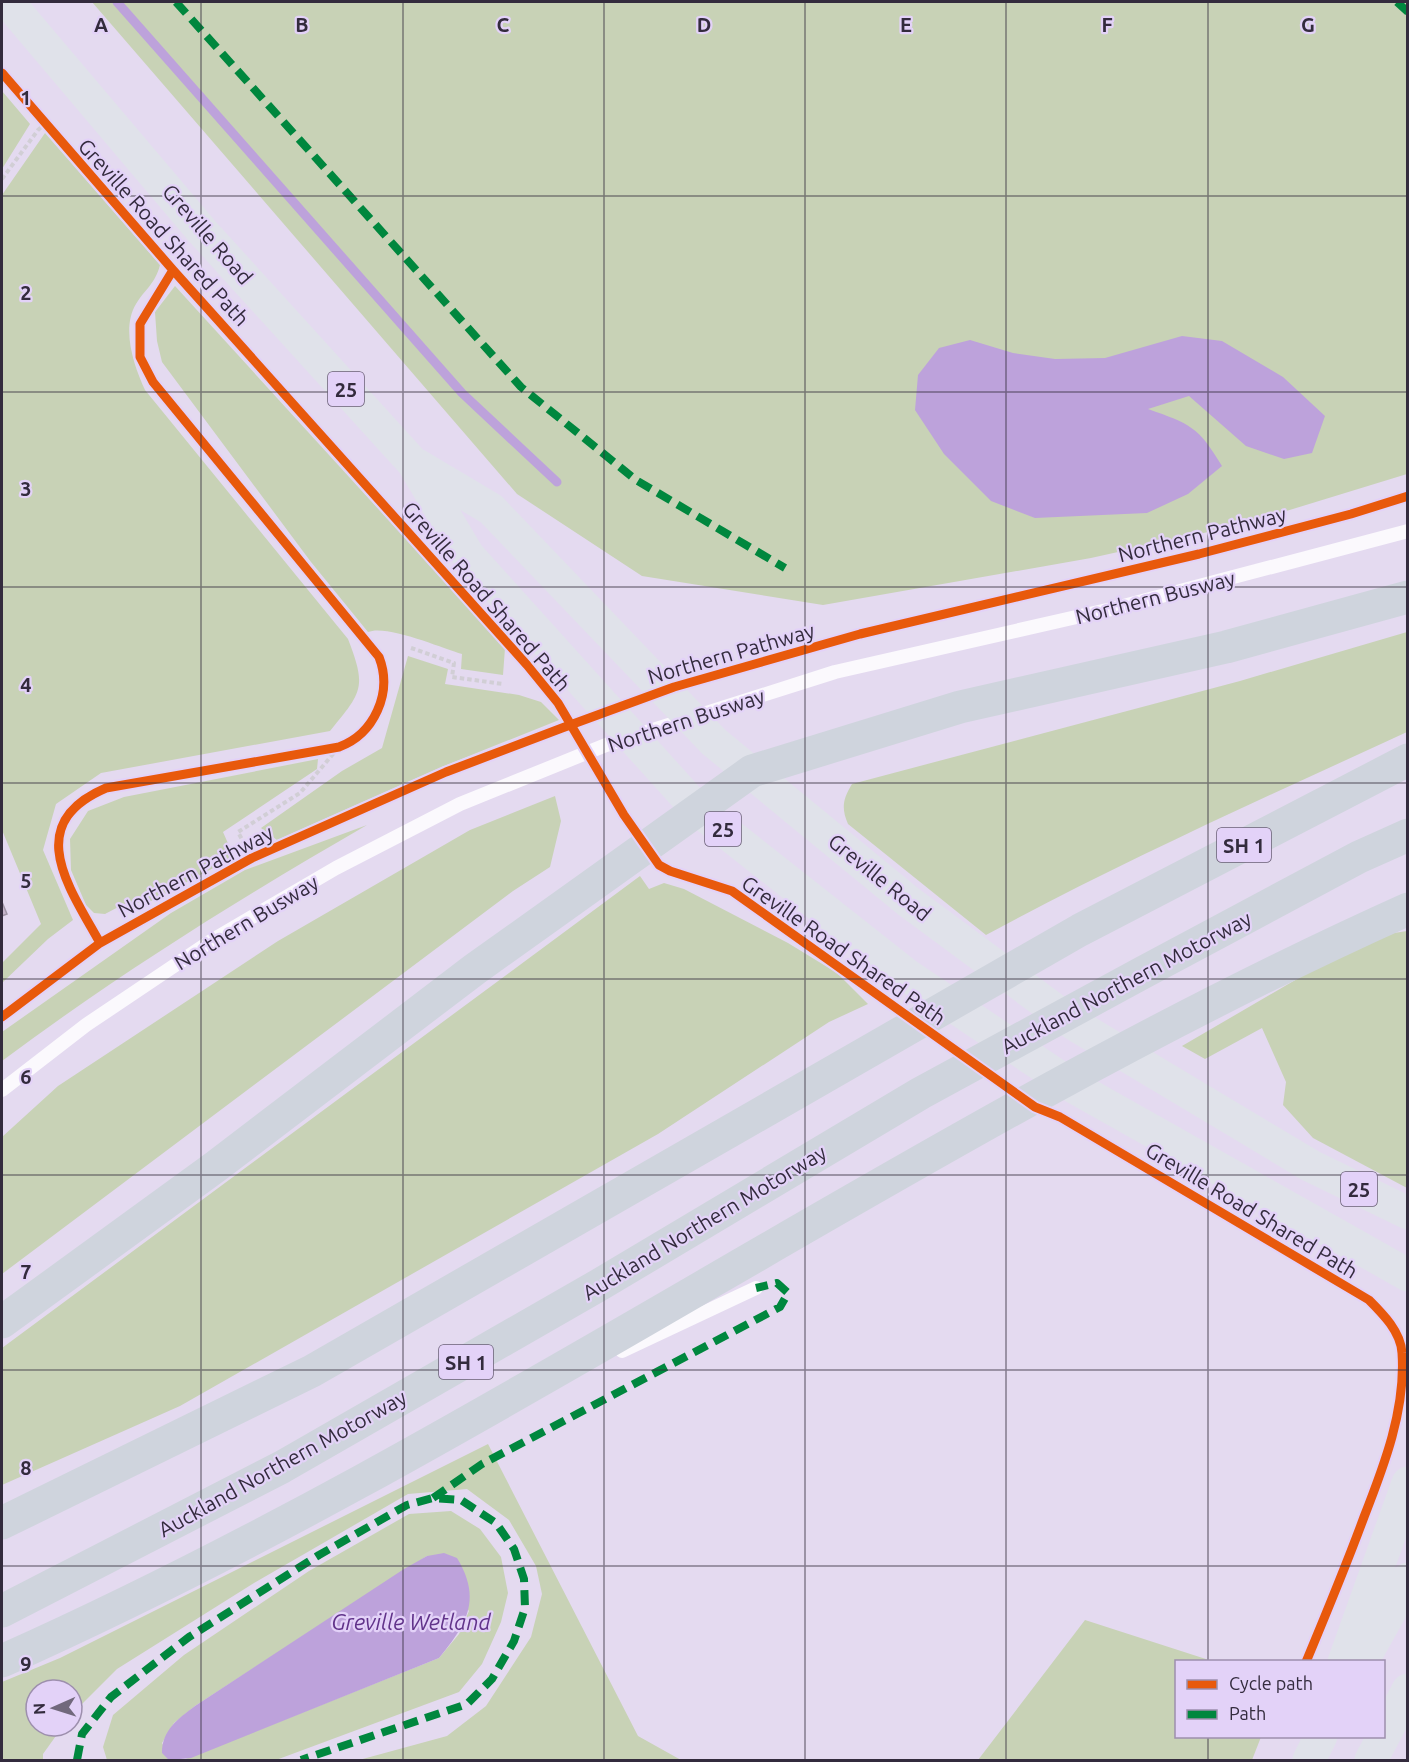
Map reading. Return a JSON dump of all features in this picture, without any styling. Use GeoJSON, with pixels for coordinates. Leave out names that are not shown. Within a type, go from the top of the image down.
{"type":"FeatureCollection","features":[{"type":"Feature","properties":{"kind":"highway"},"geometry":{"type":"LineString","coordinates":[[2,1322],[106,1248],[476,969],[752,771],[960,707],[1226,646],[1407,597]]}},
{"type":"Feature","properties":{"kind":"highway","name":"SH 1"},"geometry":{"type":"LineString","coordinates":[[2,1523],[312,1371],[1080,930],[1407,760]]}},
{"type":"Feature","properties":{"kind":"highway","name":"Auckland Northern Motorway"},"geometry":{"type":"LineString","coordinates":[[2,1611],[282,1467],[599,1285],[921,1093],[1142,972],[1359,857],[1407,835]]}},
{"type":"Feature","properties":{"kind":"highway"},"geometry":{"type":"LineString","coordinates":[[2,1661],[96,1619],[470,1422],[971,1132],[1197,1011],[1407,909]]}},
{"type":"Feature","properties":{"kind":"main road","name":"Greville Road"},"geometry":{"type":"LineString","coordinates":[[8,2],[202,231],[412,463],[468,555],[698,810],[908,975],[1074,1087],[1404,1277]]}},
{"type":"Feature","properties":{"kind":"main road","name":"Greville Road"},"geometry":{"type":"LineString","coordinates":[[412,463],[491,509],[714,742],[909,902],[1074,1024],[1311,1166],[1407,1213]]}},
{"type":"Feature","properties":{"kind":"main road"},"geometry":{"type":"LineString","coordinates":[[1345,1660],[1407,1483]]}},
{"type":"Feature","properties":{"kind":"main road"},"geometry":{"type":"LineString","coordinates":[[1363,1660],[1407,1579]]}},
{"type":"Feature","properties":{"kind":"main road"},"geometry":{"type":"LineString","coordinates":[[1385,1733],[1407,1690]]}},
{"type":"Feature","properties":{"kind":"main road"},"geometry":{"type":"LineString","coordinates":[[1371,1761],[1383,1738]]}},
{"type":"Feature","properties":{"kind":"lane","name":"Northern Busway"},"geometry":{"type":"LineString","coordinates":[[2,1090],[86,1024],[211,941],[336,868],[460,804],[606,745],[835,672],[1116,608],[1407,531]]}},
{"type":"Feature","properties":{"kind":"lane"},"geometry":{"type":"LineString","coordinates":[[470,1422],[756,1287]]}},
{"type":"Feature","properties":{"kind":"path"},"geometry":{"type":"LineString","coordinates":[[2,179],[38,130],[45,124]]}},
{"type":"Feature","properties":{"kind":"path"},"geometry":{"type":"LineString","coordinates":[[408,649],[454,663],[452,677],[503,684],[513,681]]}},
{"type":"Feature","properties":{"kind":"path"},"geometry":{"type":"LineString","coordinates":[[327,749],[352,742]]}},
{"type":"Feature","properties":{"kind":"path"},"geometry":{"type":"LineString","coordinates":[[252,858],[238,832],[300,793],[339,747]]}},
{"type":"Feature","properties":{"kind":"green space"},"geometry":{"type":"Polygon","coordinates":[[[92,2],[1407,2],[1407,474],[1244,524],[1091,558],[823,605],[642,576],[517,494],[92,2]]]}},
{"type":"Feature","properties":{"kind":"green space"},"geometry":{"type":"Polygon","coordinates":[[[2,91],[30,124],[2,169],[2,91]]]}},
{"type":"Feature","properties":{"kind":"green space"},"geometry":{"type":"Polygon","coordinates":[[[45,133],[160,265],[153,281],[136,304],[130,325],[129,336],[133,359],[145,390],[348,639],[359,679],[355,698],[330,731],[101,773],[56,804],[43,850],[73,920],[48,939],[2,983],[2,963],[41,924],[2,830],[2,195],[45,133]]]}},
{"type":"Feature","properties":{"kind":"green space"},"geometry":{"type":"Polygon","coordinates":[[[175,286],[505,648],[503,675],[461,669],[462,654],[414,638],[387,631],[368,632],[311,562],[162,362],[157,341],[155,312],[175,286]]]}},
{"type":"Feature","properties":{"kind":"green space"},"geometry":{"type":"Polygon","coordinates":[[[1407,632],[1407,732],[1142,855],[986,935],[848,824],[844,813],[844,804],[852,784],[1240,681],[1407,632]]]}},
{"type":"Feature","properties":{"kind":"green space"},"geometry":{"type":"Polygon","coordinates":[[[408,656],[448,669],[445,684],[519,695],[541,702],[559,720],[444,766],[277,840],[261,828],[342,771],[382,748],[408,656]]]}},
{"type":"Feature","properties":{"kind":"green space"},"geometry":{"type":"Polygon","coordinates":[[[318,759],[317,769],[223,832],[234,857],[151,901],[124,904],[105,914],[94,913],[86,905],[71,870],[70,839],[88,811],[124,797],[318,759]]]}},
{"type":"Feature","properties":{"kind":"green space"},"geometry":{"type":"Polygon","coordinates":[[[555,796],[561,821],[550,867],[513,891],[2,1274],[2,1137],[58,1086],[278,941],[470,830],[555,796]]]}},
{"type":"Feature","properties":{"kind":"green space"},"geometry":{"type":"Polygon","coordinates":[[[367,825],[181,938],[91,997],[2,1061],[2,1032],[171,913],[245,870],[367,825]]]}},
{"type":"Feature","properties":{"kind":"green space"},"geometry":{"type":"Polygon","coordinates":[[[640,876],[649,889],[664,883],[684,889],[788,943],[837,973],[868,1004],[829,1022],[658,1134],[180,1406],[2,1485],[2,1348],[640,876]]]}},
{"type":"Feature","properties":{"kind":"green space"},"geometry":{"type":"Polygon","coordinates":[[[1407,931],[1407,1188],[1313,1138],[1283,1105],[1286,1082],[1262,1028],[1205,1059],[1182,1046],[1326,962],[1394,933],[1407,931]]]}},
{"type":"Feature","properties":{"kind":"green space"},"geometry":{"type":"Polygon","coordinates":[[[488,1444],[638,1736],[681,1760],[359,1760],[447,1736],[486,1706],[531,1637],[542,1594],[536,1566],[509,1520],[467,1489],[408,1494],[254,1583],[117,1669],[84,1702],[84,1678],[24,1678],[24,1738],[54,1738],[43,1754],[43,1760],[2,1760],[2,1682],[60,1658],[488,1444]]]}},
{"type":"Feature","properties":{"kind":"green space"},"geometry":{"type":"Polygon","coordinates":[[[451,1511],[480,1529],[501,1557],[508,1593],[501,1622],[482,1664],[459,1692],[276,1760],[183,1760],[439,1658],[459,1634],[469,1611],[427,1556],[195,1706],[174,1723],[162,1743],[171,1760],[107,1760],[103,1747],[113,1715],[184,1655],[309,1571],[409,1514],[451,1511]]]}},
{"type":"Feature","properties":{"kind":"green space"},"geometry":{"type":"Polygon","coordinates":[[[1085,1620],[1209,1660],[1175,1660],[1175,1738],[1261,1738],[1252,1760],[978,1760],[1085,1620]]]}},
{"type":"Feature","properties":{"kind":"water"},"geometry":{"type":"Polygon","coordinates":[[[1182,336],[1222,341],[1283,377],[1325,416],[1312,453],[1284,459],[1246,446],[1189,396],[1148,409],[1192,428],[1206,442],[1222,466],[1188,494],[1147,513],[1035,518],[991,501],[944,454],[915,410],[918,375],[939,348],[970,340],[1013,353],[1055,359],[1105,358],[1182,336]]]}},
{"type":"Feature","properties":{"kind":"water","name":"Greville Wetland"},"geometry":{"type":"Polygon","coordinates":[[[444,1553],[457,1558],[465,1573],[470,1599],[464,1622],[439,1658],[191,1758],[169,1760],[162,1753],[168,1731],[195,1706],[404,1569],[427,1556],[444,1553]]]}},
{"type":"Feature","properties":{"kind":"building"},"geometry":{"type":"Polygon","coordinates":[[[2,902],[7,914],[2,916],[2,902]]]}},
{"type":"Feature","properties":{"kind":"waterway"},"geometry":{"type":"LineString","coordinates":[[117,2],[462,393],[557,482]]}},
{"type":"Feature","properties":{"kind":"marked path"},"geometry":{"type":"LineString","coordinates":[[176,2],[521,387],[636,480],[785,568]]}},
{"type":"Feature","properties":{"kind":"marked path"},"geometry":{"type":"LineString","coordinates":[[1397,2],[1408,12]]}},
{"type":"Feature","properties":{"kind":"marked path"},"geometry":{"type":"LineString","coordinates":[[433,1498],[482,1464],[780,1307],[788,1293],[777,1283],[756,1288]]}},
{"type":"Feature","properties":{"kind":"marked path"},"geometry":{"type":"LineString","coordinates":[[77,1760],[82,1734],[111,1697],[189,1637],[319,1555],[407,1505],[433,1498],[461,1500],[496,1523],[514,1549],[524,1579],[525,1608],[514,1641],[492,1679],[467,1704],[301,1760]]}},
{"type":"Feature","properties":{"kind":"cycle path","name":"Greville Road Shared Path"},"geometry":{"type":"LineString","coordinates":[[2,73],[173,270],[527,665],[558,703],[624,815],[659,865],[670,871],[732,891],[1035,1107],[1060,1117],[1369,1300],[1385,1317],[1395,1331],[1402,1353],[1401,1395],[1397,1416],[1379,1478],[1307,1660]]}},
{"type":"Feature","properties":{"kind":"cycle path","name":"Greville Road Shared Path"},"geometry":{"type":"LineString","coordinates":[[100,943],[66,879],[60,858],[59,838],[65,820],[80,803],[106,788],[339,747],[362,733],[371,722],[382,698],[384,684],[379,657],[153,382],[140,357],[140,324],[173,270]]}},
{"type":"Feature","properties":{"kind":"cycle path","name":"Northern Pathway"},"geometry":{"type":"LineString","coordinates":[[2,1017],[100,943],[252,858],[446,772],[562,728],[674,687],[860,634],[1199,554],[1351,514],[1408,496]]}}]}
